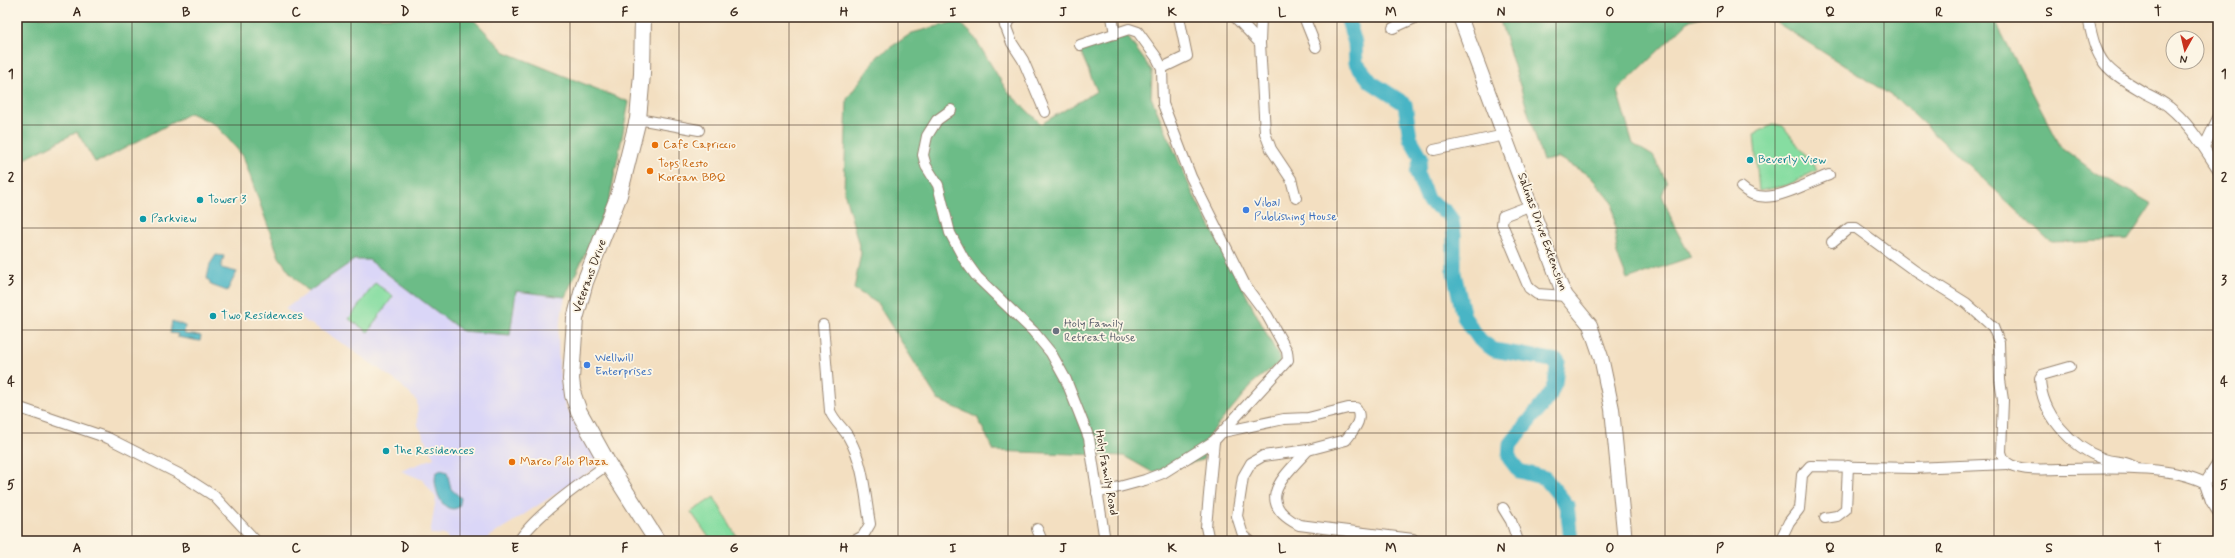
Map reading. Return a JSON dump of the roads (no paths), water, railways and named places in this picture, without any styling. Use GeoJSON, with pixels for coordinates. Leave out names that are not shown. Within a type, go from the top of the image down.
{"type":"FeatureCollection","features":[{"type":"Feature","properties":{"kind":"main road","name":"Veterans Drive"},"geometry":{"type":"LineString","coordinates":[[643,17],[642,74],[638,119],[619,195],[574,318],[572,339],[573,395],[579,412],[608,464],[657,541]]}},
{"type":"Feature","properties":{"kind":"street"},"geometry":{"type":"LineString","coordinates":[[1013,17],[1004,21],[1023,60],[1045,112]]}},
{"type":"Feature","properties":{"kind":"street"},"geometry":{"type":"LineString","coordinates":[[1112,17],[1115,34]]}},
{"type":"Feature","properties":{"kind":"street"},"geometry":{"type":"LineString","coordinates":[[1162,68],[1187,56],[1179,17]]}},
{"type":"Feature","properties":{"kind":"street"},"geometry":{"type":"LineString","coordinates":[[1235,17],[1260,43]]}},
{"type":"Feature","properties":{"kind":"street"},"geometry":{"type":"LineString","coordinates":[[1261,17],[1260,43],[1265,133],[1271,150],[1291,179],[1296,198]]}},
{"type":"Feature","properties":{"kind":"street"},"geometry":{"type":"LineString","coordinates":[[1304,17],[1316,47]]}},
{"type":"Feature","properties":{"kind":"street"},"geometry":{"type":"LineString","coordinates":[[1393,28],[1417,17]]}},
{"type":"Feature","properties":{"kind":"street","name":"Salinas Drive Extension"},"geometry":{"type":"LineString","coordinates":[[1460,17],[1566,296],[1590,324],[1601,357],[1612,408],[1625,541]]}},
{"type":"Feature","properties":{"kind":"street"},"geometry":{"type":"LineString","coordinates":[[2088,17],[2095,49],[2110,72],[2168,106],[2181,118],[2204,147],[2218,169]]}},
{"type":"Feature","properties":{"kind":"street"},"geometry":{"type":"LineString","coordinates":[[1080,45],[1129,29],[1138,32],[1157,58],[1162,68],[1163,104],[1191,177],[1246,287],[1267,315],[1287,351],[1288,360],[1247,402],[1214,441],[1163,473],[1145,480],[1097,493]]}},
{"type":"Feature","properties":{"kind":"street","name":"Holy Family Road"},"geometry":{"type":"LineString","coordinates":[[951,110],[937,120],[927,136],[923,155],[926,166],[938,185],[950,234],[976,277],[1033,331],[1052,353],[1066,380],[1089,438],[1105,541]]}},
{"type":"Feature","properties":{"kind":"street"},"geometry":{"type":"LineString","coordinates":[[2204,147],[2218,118]]}},
{"type":"Feature","properties":{"kind":"street"},"geometry":{"type":"LineString","coordinates":[[638,119],[700,130]]}},
{"type":"Feature","properties":{"kind":"street"},"geometry":{"type":"LineString","coordinates":[[1434,150],[1505,134]]}},
{"type":"Feature","properties":{"kind":"street"},"geometry":{"type":"LineString","coordinates":[[1741,187],[1748,194],[1758,197],[1775,196],[1829,175]]}},
{"type":"Feature","properties":{"kind":"street"},"geometry":{"type":"LineString","coordinates":[[1532,205],[1503,216],[1502,224],[1529,288],[1537,294],[1566,296]]}},
{"type":"Feature","properties":{"kind":"street"},"geometry":{"type":"LineString","coordinates":[[1832,242],[1850,228],[1856,228],[1915,272],[1966,303],[1993,327],[1999,342],[2000,380],[2003,400],[2001,452],[2002,459],[2007,464]]}},
{"type":"Feature","properties":{"kind":"street"},"geometry":{"type":"LineString","coordinates":[[823,324],[830,411],[835,422],[849,437],[860,464],[870,524],[863,536],[854,541]]}},
{"type":"Feature","properties":{"kind":"street"},"geometry":{"type":"LineString","coordinates":[[2070,367],[2040,378],[2046,402],[2056,423],[2065,434],[2091,452],[2104,459],[2119,460],[2140,470]]}},
{"type":"Feature","properties":{"kind":"street"},"geometry":{"type":"LineString","coordinates":[[17,408],[108,438],[183,476],[214,496],[256,541]]}},
{"type":"Feature","properties":{"kind":"street"},"geometry":{"type":"LineString","coordinates":[[1223,432],[1284,419],[1308,418],[1348,408],[1356,408],[1359,413],[1359,420],[1346,440],[1308,450],[1263,456],[1251,463],[1243,477],[1237,516],[1243,535],[1250,541]]}},
{"type":"Feature","properties":{"kind":"street"},"geometry":{"type":"LineString","coordinates":[[1209,541],[1206,527],[1214,441]]}},
{"type":"Feature","properties":{"kind":"street"},"geometry":{"type":"LineString","coordinates":[[1308,450],[1286,475],[1278,487],[1274,498],[1277,509],[1288,519],[1299,525],[1413,539]]}},
{"type":"Feature","properties":{"kind":"street"},"geometry":{"type":"LineString","coordinates":[[2205,483],[2218,463]]}},
{"type":"Feature","properties":{"kind":"street"},"geometry":{"type":"LineString","coordinates":[[519,541],[524,534],[550,510],[608,464]]}},
{"type":"Feature","properties":{"kind":"street"},"geometry":{"type":"LineString","coordinates":[[1780,541],[1789,522],[1799,509],[1802,475],[1810,466],[1822,465],[1914,468],[2007,464],[2018,468],[2038,469],[2140,470],[2191,477],[2205,483],[2211,501],[2218,512]]}},
{"type":"Feature","properties":{"kind":"street"},"geometry":{"type":"LineString","coordinates":[[1825,518],[1837,516],[1846,509],[1848,466]]}},
{"type":"Feature","properties":{"kind":"street"},"geometry":{"type":"LineString","coordinates":[[1503,508],[1511,521],[1518,541]]}},
{"type":"Feature","properties":{"kind":"street"},"geometry":{"type":"LineString","coordinates":[[1037,529],[1042,541]]}},
{"type":"Feature","properties":{"kind":"water"},"geometry":{"type":"Polygon","coordinates":[[[216,255],[224,256],[221,268],[237,272],[227,291],[211,285],[207,278],[210,264],[216,255]]]}},
{"type":"Feature","properties":{"kind":"water"},"geometry":{"type":"Polygon","coordinates":[[[172,321],[185,326],[184,334],[201,336],[200,341],[177,337],[178,334],[170,333],[172,321]]]}},
{"type":"Feature","properties":{"kind":"water"},"geometry":{"type":"Polygon","coordinates":[[[441,470],[447,472],[451,489],[461,498],[459,507],[453,509],[448,508],[443,504],[437,492],[435,478],[436,473],[441,470]]]}},
{"type":"Feature","properties":{"kind":"waterway"},"geometry":{"type":"LineString","coordinates":[[1347,17],[1355,43],[1356,63],[1371,82],[1405,104],[1410,138],[1421,157],[1417,173],[1428,201],[1446,212],[1452,220],[1454,234],[1454,273],[1464,317],[1480,340],[1494,350],[1558,361],[1555,383],[1550,395],[1510,445],[1509,458],[1519,471],[1545,478],[1567,505],[1571,541]]}},
{"type":"Feature","properties":{"kind":"place","name":"Cafe Capriccio"},"geometry":{"type":"Point","coordinates":[655,145]}},
{"type":"Feature","properties":{"kind":"place","name":"Beverly View"},"geometry":{"type":"Point","coordinates":[1750,160]}},
{"type":"Feature","properties":{"kind":"place","name":"Tops Resto Korean BBQ"},"geometry":{"type":"Point","coordinates":[650,171]}},
{"type":"Feature","properties":{"kind":"place","name":"Tower 3"},"geometry":{"type":"Point","coordinates":[200,200]}},
{"type":"Feature","properties":{"kind":"place","name":"Vibal Publishing House"},"geometry":{"type":"Point","coordinates":[1246,210]}},
{"type":"Feature","properties":{"kind":"place","name":"Parkview"},"geometry":{"type":"Point","coordinates":[143,219]}},
{"type":"Feature","properties":{"kind":"place","name":"Two Residences"},"geometry":{"type":"Point","coordinates":[213,316]}},
{"type":"Feature","properties":{"kind":"place","name":"Holy Family Retreat House"},"geometry":{"type":"Point","coordinates":[1056,331]}},
{"type":"Feature","properties":{"kind":"place","name":"Wellwill Enterprises"},"geometry":{"type":"Point","coordinates":[587,365]}},
{"type":"Feature","properties":{"kind":"place","name":"The Residences"},"geometry":{"type":"Point","coordinates":[386,451]}},
{"type":"Feature","properties":{"kind":"place","name":"Marco Polo Plaza"},"geometry":{"type":"Point","coordinates":[512,462]}}]}
